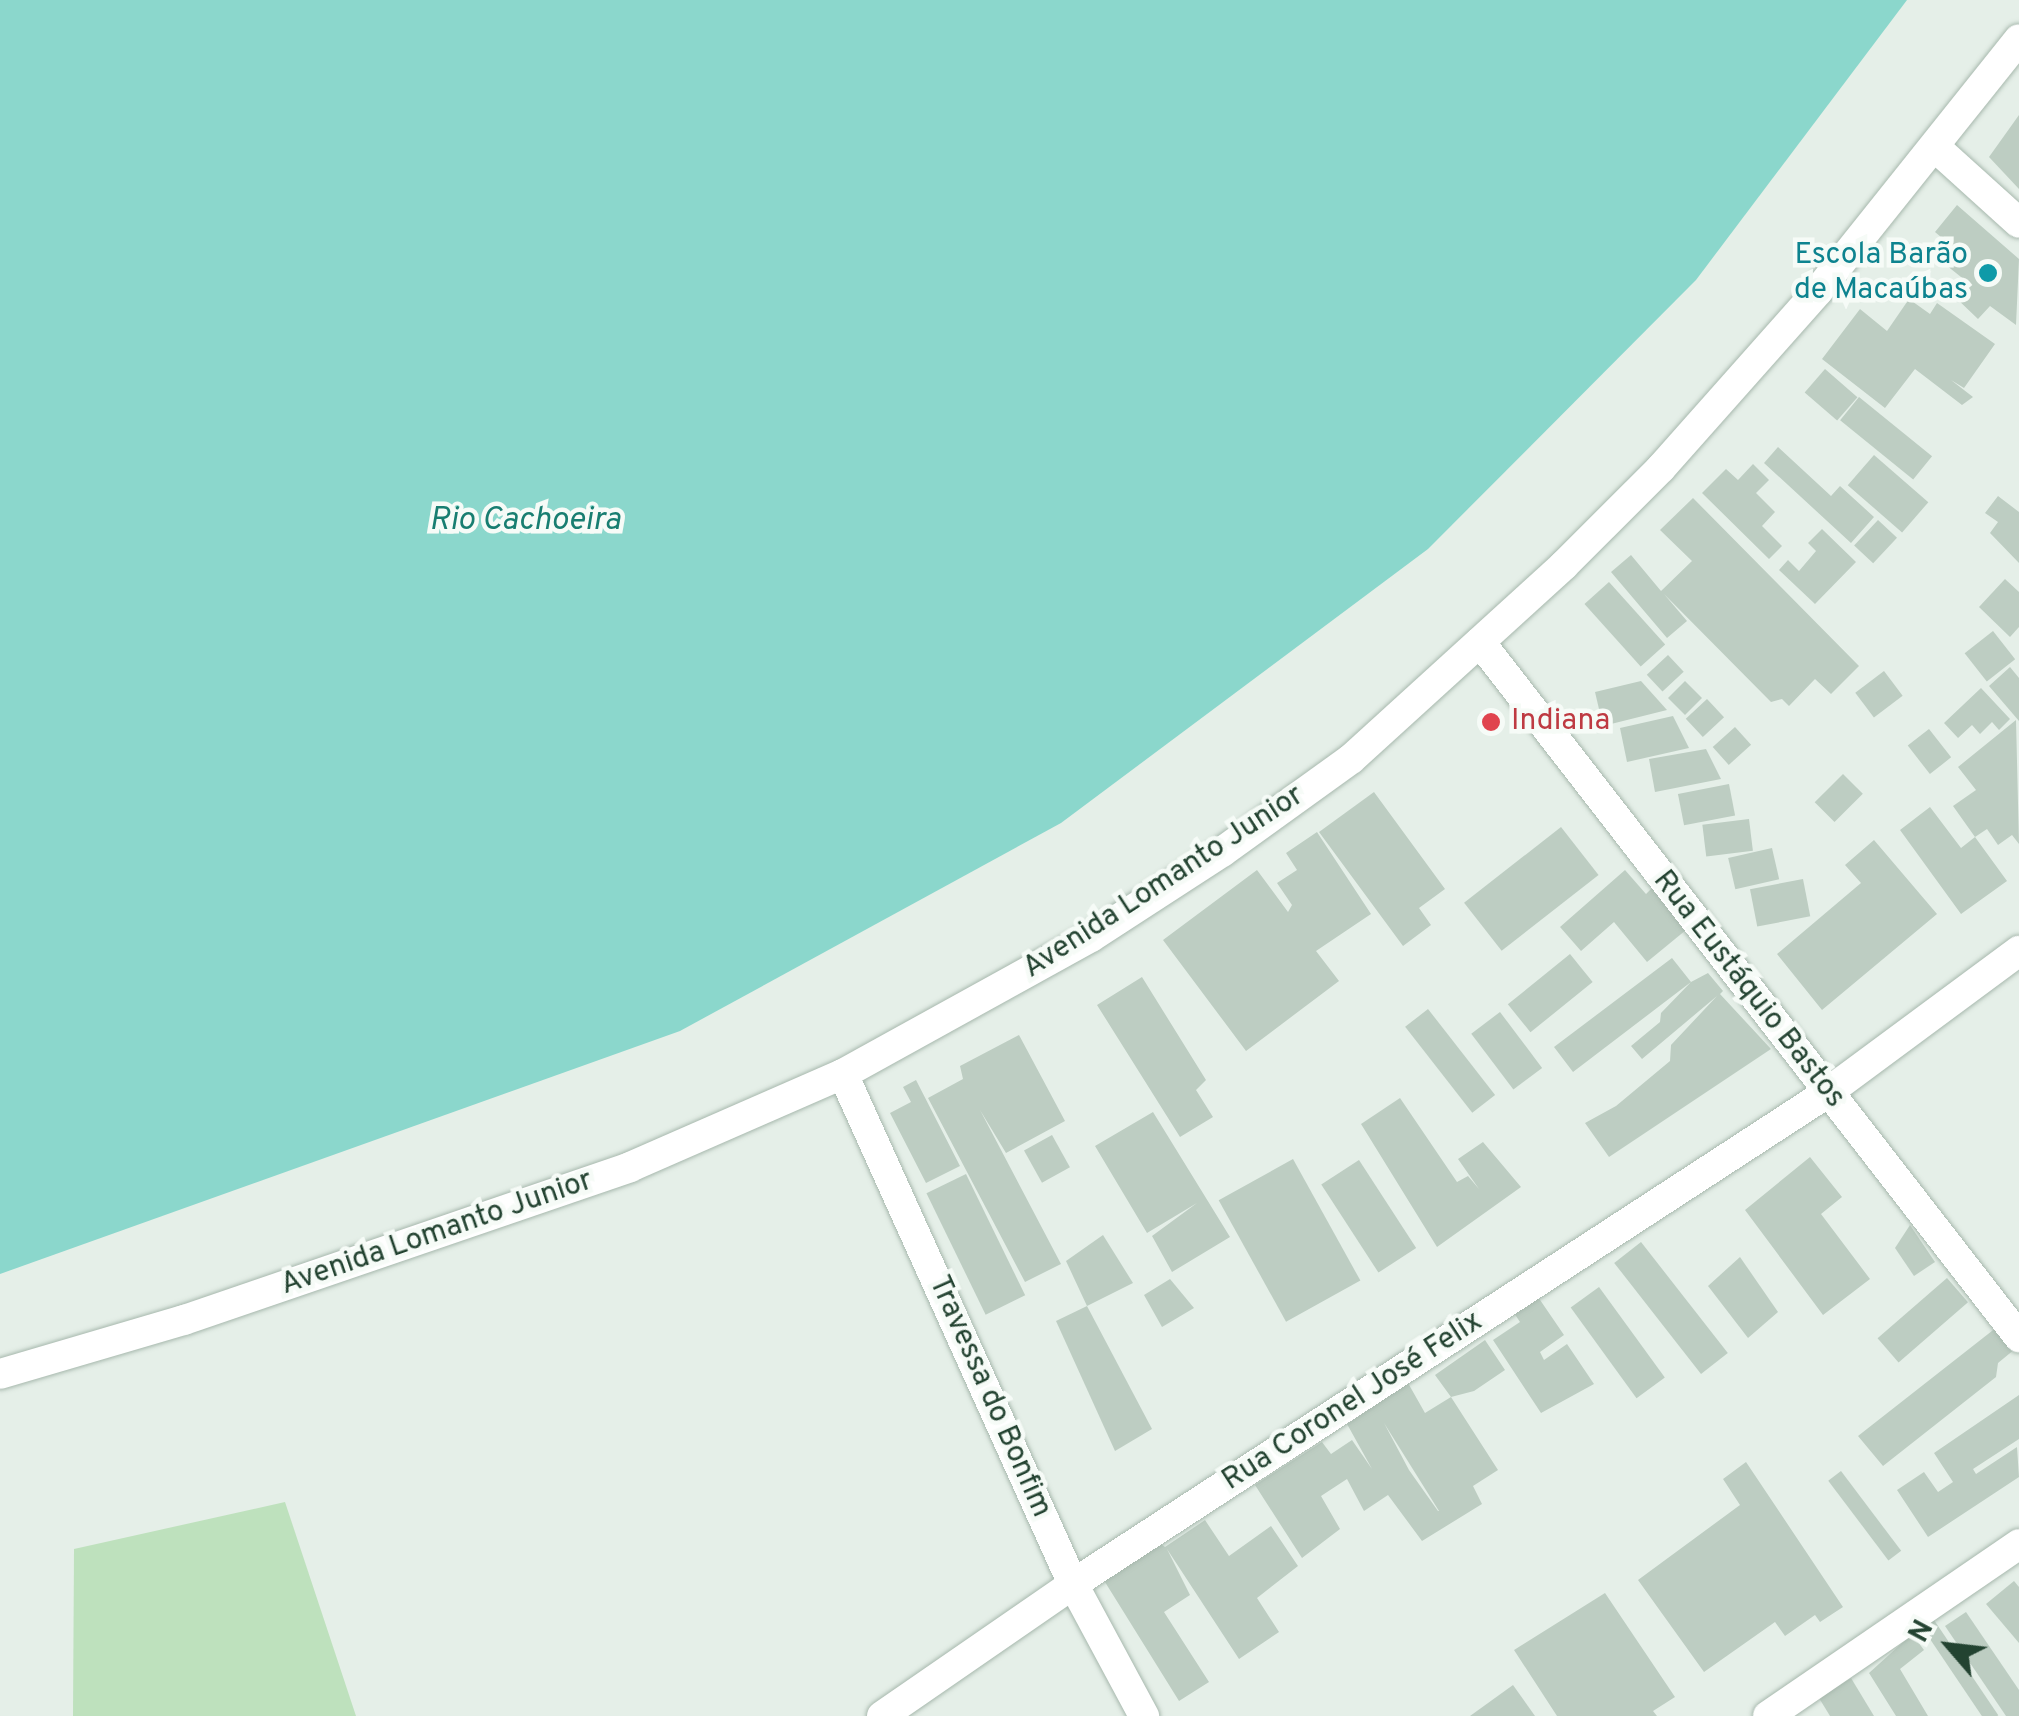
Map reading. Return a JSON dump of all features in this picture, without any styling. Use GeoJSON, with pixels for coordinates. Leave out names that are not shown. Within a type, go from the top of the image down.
{"type":"FeatureCollection","features":[{"type":"Feature","properties":{"kind":"street","name":"Avenida Lomanto Junior"},"geometry":{"type":"LineString","coordinates":[[0,1374],[184,1320],[630,1167],[843,1074],[1092,938],[1222,852],[1351,759],[1564,565],[1685,442],[1806,305],[2019,38]]}},
{"type":"Feature","properties":{"kind":"street"},"geometry":{"type":"LineString","coordinates":[[1934,147],[2019,223]]}},
{"type":"Feature","properties":{"kind":"street","name":"Rua Eustáquio Bastos"},"geometry":{"type":"LineString","coordinates":[[1480,642],[2019,1337]]}},
{"type":"Feature","properties":{"kind":"street","name":"Rua Coronel José Felix"},"geometry":{"type":"LineString","coordinates":[[882,1716],[1073,1584],[1827,1093],[2019,951]]}},
{"type":"Feature","properties":{"kind":"street","name":"Travessa do Bonfim"},"geometry":{"type":"LineString","coordinates":[[843,1074],[1073,1584],[1144,1716]]}},
{"type":"Feature","properties":{"kind":"street"},"geometry":{"type":"LineString","coordinates":[[1768,1716],[2019,1544]]}},
{"type":"Feature","properties":{"kind":"green space"},"geometry":{"type":"Polygon","coordinates":[[[285,1502],[356,1716],[73,1716],[74,1549],[285,1502]]]}},
{"type":"Feature","properties":{"kind":"water","name":"Rio Cachoeira"},"geometry":{"type":"Polygon","coordinates":[[[0,0],[1907,0],[1696,280],[1428,549],[1061,823],[680,1031],[0,1274],[0,0]]]}},
{"type":"Feature","properties":{"kind":"building"},"geometry":{"type":"Polygon","coordinates":[[[2019,115],[2019,189],[1989,157],[2019,115]]]}},
{"type":"Feature","properties":{"kind":"building","name":"Escola Barão de Macaúbas"},"geometry":{"type":"Polygon","coordinates":[[[1957,205],[2019,259],[2016,325],[1990,306],[1978,319],[1955,297],[1966,281],[1946,265],[1955,249],[1935,232],[1957,205]]]}},
{"type":"Feature","properties":{"kind":"building"},"geometry":{"type":"Polygon","coordinates":[[[1909,299],[1930,314],[1937,303],[1995,344],[1964,388],[1951,380],[1973,397],[1962,405],[1915,369],[1885,408],[1822,359],[1860,309],[1887,331],[1909,299]]]}},
{"type":"Feature","properties":{"kind":"building"},"geometry":{"type":"Polygon","coordinates":[[[1825,369],[1857,397],[1837,421],[1805,392],[1825,369]]]}},
{"type":"Feature","properties":{"kind":"building"},"geometry":{"type":"Polygon","coordinates":[[[1859,397],[1932,456],[1913,479],[1840,420],[1859,397]]]}},
{"type":"Feature","properties":{"kind":"building"},"geometry":{"type":"Polygon","coordinates":[[[1778,447],[1831,496],[1840,486],[1874,517],[1851,543],[1764,463],[1778,447]]]}},
{"type":"Feature","properties":{"kind":"building"},"geometry":{"type":"Polygon","coordinates":[[[1874,455],[1928,502],[1902,532],[1848,485],[1874,455]]]}},
{"type":"Feature","properties":{"kind":"building"},"geometry":{"type":"Polygon","coordinates":[[[1753,464],[1769,480],[1756,493],[1775,512],[1762,526],[1782,546],[1769,559],[1702,493],[1726,469],[1738,480],[1753,464]]]}},
{"type":"Feature","properties":{"kind":"building"},"geometry":{"type":"Polygon","coordinates":[[[1998,496],[2019,512],[2019,563],[1990,533],[1998,522],[1985,513],[1998,496]]]}},
{"type":"Feature","properties":{"kind":"building"},"geometry":{"type":"Polygon","coordinates":[[[1693,498],[1859,666],[1831,694],[1815,679],[1789,706],[1782,699],[1771,702],[1664,594],[1687,621],[1667,638],[1611,572],[1631,555],[1661,591],[1692,561],[1660,530],[1693,498]]]}},
{"type":"Feature","properties":{"kind":"building"},"geometry":{"type":"Polygon","coordinates":[[[1878,520],[1897,538],[1873,563],[1854,546],[1878,520]]]}},
{"type":"Feature","properties":{"kind":"building"},"geometry":{"type":"Polygon","coordinates":[[[1822,529],[1856,562],[1815,604],[1779,570],[1788,560],[1799,571],[1816,551],[1808,543],[1822,529]]]}},
{"type":"Feature","properties":{"kind":"building"},"geometry":{"type":"Polygon","coordinates":[[[2005,579],[2019,592],[2019,627],[2010,637],[1979,607],[2005,579]]]}},
{"type":"Feature","properties":{"kind":"building"},"geometry":{"type":"Polygon","coordinates":[[[1609,582],[1665,644],[1641,667],[1584,604],[1609,582]]]}},
{"type":"Feature","properties":{"kind":"building"},"geometry":{"type":"Polygon","coordinates":[[[1993,631],[2015,659],[1987,682],[1965,653],[1993,631]]]}},
{"type":"Feature","properties":{"kind":"building"},"geometry":{"type":"Polygon","coordinates":[[[1668,655],[1684,672],[1662,692],[1647,675],[1668,655]]]}},
{"type":"Feature","properties":{"kind":"building"},"geometry":{"type":"Polygon","coordinates":[[[2010,667],[2019,678],[2019,721],[1989,686],[2010,667]]]}},
{"type":"Feature","properties":{"kind":"building"},"geometry":{"type":"Polygon","coordinates":[[[1884,671],[1903,696],[1874,717],[1855,693],[1884,671]]]}},
{"type":"Feature","properties":{"kind":"building"},"geometry":{"type":"Polygon","coordinates":[[[1641,681],[1667,710],[1603,726],[1595,692],[1641,681]]]}},
{"type":"Feature","properties":{"kind":"building"},"geometry":{"type":"Polygon","coordinates":[[[1685,681],[1702,698],[1685,715],[1668,698],[1685,681]]]}},
{"type":"Feature","properties":{"kind":"building"},"geometry":{"type":"Polygon","coordinates":[[[1981,688],[2010,719],[1999,730],[1992,722],[1980,734],[1972,725],[1958,738],[1944,723],[1981,688]]]}},
{"type":"Feature","properties":{"kind":"building"},"geometry":{"type":"Polygon","coordinates":[[[1707,699],[1724,717],[1703,737],[1686,719],[1707,699]]]}},
{"type":"Feature","properties":{"kind":"building"},"geometry":{"type":"Polygon","coordinates":[[[1673,716],[1689,748],[1627,762],[1620,728],[1673,716]]]}},
{"type":"Feature","properties":{"kind":"building"},"geometry":{"type":"Polygon","coordinates":[[[2016,720],[2019,844],[2012,835],[1998,845],[1987,829],[1975,837],[1953,806],[1976,790],[1958,767],[2016,720]]]}},
{"type":"Feature","properties":{"kind":"building"},"geometry":{"type":"Polygon","coordinates":[[[1735,727],[1751,745],[1729,765],[1713,747],[1735,727]]]}},
{"type":"Feature","properties":{"kind":"building"},"geometry":{"type":"Polygon","coordinates":[[[1929,729],[1951,757],[1930,774],[1908,746],[1929,729]]]}},
{"type":"Feature","properties":{"kind":"building"},"geometry":{"type":"Polygon","coordinates":[[[1706,749],[1721,779],[1655,792],[1649,759],[1706,749]]]}},
{"type":"Feature","properties":{"kind":"building"},"geometry":{"type":"Polygon","coordinates":[[[1843,774],[1863,794],[1835,822],[1815,802],[1843,774]]]}},
{"type":"Feature","properties":{"kind":"building"},"geometry":{"type":"Polygon","coordinates":[[[1729,784],[1735,815],[1684,825],[1678,794],[1729,784]]]}},
{"type":"Feature","properties":{"kind":"building"},"geometry":{"type":"Polygon","coordinates":[[[1374,792],[1445,889],[1419,908],[1431,925],[1403,946],[1319,832],[1374,792]]]}},
{"type":"Feature","properties":{"kind":"building"},"geometry":{"type":"Polygon","coordinates":[[[1930,807],[1961,848],[1975,837],[2007,881],[1961,914],[1900,830],[1930,807]]]}},
{"type":"Feature","properties":{"kind":"building"},"geometry":{"type":"Polygon","coordinates":[[[1749,819],[1753,851],[1706,856],[1702,825],[1749,819]]]}},
{"type":"Feature","properties":{"kind":"building"},"geometry":{"type":"Polygon","coordinates":[[[1561,827],[1599,875],[1502,951],[1464,903],[1561,827]]]}},
{"type":"Feature","properties":{"kind":"building"},"geometry":{"type":"Polygon","coordinates":[[[1317,832],[1371,914],[1316,951],[1339,981],[1246,1051],[1163,940],[1257,870],[1288,912],[1292,905],[1277,883],[1297,870],[1286,853],[1317,832]]]}},
{"type":"Feature","properties":{"kind":"building"},"geometry":{"type":"Polygon","coordinates":[[[1874,840],[1937,914],[1822,1010],[1777,954],[1861,883],[1845,865],[1874,840]]]}},
{"type":"Feature","properties":{"kind":"building"},"geometry":{"type":"Polygon","coordinates":[[[1772,848],[1779,879],[1735,889],[1728,858],[1772,848]]]}},
{"type":"Feature","properties":{"kind":"building"},"geometry":{"type":"Polygon","coordinates":[[[1625,870],[1646,894],[1652,888],[1686,930],[1647,962],[1614,922],[1581,951],[1560,927],[1625,870]]]}},
{"type":"Feature","properties":{"kind":"building"},"geometry":{"type":"Polygon","coordinates":[[[1803,879],[1810,916],[1757,927],[1750,889],[1803,879]]]}},
{"type":"Feature","properties":{"kind":"building"},"geometry":{"type":"Polygon","coordinates":[[[1570,954],[1593,982],[1530,1032],[1508,1004],[1570,954]]]}},
{"type":"Feature","properties":{"kind":"building"},"geometry":{"type":"Polygon","coordinates":[[[1672,958],[1691,982],[1573,1072],[1554,1047],[1672,958]]]}},
{"type":"Feature","properties":{"kind":"building"},"geometry":{"type":"Polygon","coordinates":[[[1708,973],[1723,991],[1720,994],[1771,1049],[1609,1157],[1585,1123],[1616,1106],[1670,1061],[1671,1045],[1717,996],[1642,1059],[1631,1046],[1660,1022],[1661,1013],[1691,982],[1708,973]]]}},
{"type":"Feature","properties":{"kind":"building"},"geometry":{"type":"Polygon","coordinates":[[[1142,977],[1206,1080],[1196,1090],[1213,1117],[1180,1137],[1097,1005],[1142,977]]]}},
{"type":"Feature","properties":{"kind":"building"},"geometry":{"type":"Polygon","coordinates":[[[1428,1009],[1495,1095],[1472,1113],[1405,1027],[1428,1009]]]}},
{"type":"Feature","properties":{"kind":"building"},"geometry":{"type":"Polygon","coordinates":[[[1500,1012],[1542,1068],[1513,1090],[1471,1034],[1500,1012]]]}},
{"type":"Feature","properties":{"kind":"building"},"geometry":{"type":"Polygon","coordinates":[[[1019,1035],[1065,1121],[1006,1153],[980,1110],[1061,1264],[1025,1282],[928,1098],[963,1079],[960,1066],[1019,1035]]]}},
{"type":"Feature","properties":{"kind":"building"},"geometry":{"type":"Polygon","coordinates":[[[916,1080],[960,1166],[926,1183],[890,1113],[911,1102],[903,1087],[916,1080]]]}},
{"type":"Feature","properties":{"kind":"building"},"geometry":{"type":"Polygon","coordinates":[[[1400,1098],[1457,1182],[1468,1176],[1479,1189],[1458,1159],[1483,1142],[1521,1187],[1437,1247],[1361,1124],[1400,1098]]]}},
{"type":"Feature","properties":{"kind":"building"},"geometry":{"type":"Polygon","coordinates":[[[1153,1112],[1230,1237],[1172,1272],[1152,1236],[1197,1203],[1147,1233],[1095,1146],[1153,1112]]]}},
{"type":"Feature","properties":{"kind":"building"},"geometry":{"type":"Polygon","coordinates":[[[1052,1135],[1070,1167],[1042,1183],[1024,1151],[1052,1135]]]}},
{"type":"Feature","properties":{"kind":"building"},"geometry":{"type":"Polygon","coordinates":[[[1810,1157],[1842,1197],[1821,1214],[1870,1279],[1823,1315],[1745,1210],[1810,1157]]]}},
{"type":"Feature","properties":{"kind":"building"},"geometry":{"type":"Polygon","coordinates":[[[1293,1159],[1360,1281],[1286,1322],[1219,1200],[1293,1159]]]}},
{"type":"Feature","properties":{"kind":"building"},"geometry":{"type":"Polygon","coordinates":[[[1359,1160],[1416,1248],[1378,1273],[1321,1185],[1359,1160]]]}},
{"type":"Feature","properties":{"kind":"building"},"geometry":{"type":"Polygon","coordinates":[[[966,1174],[1025,1295],[986,1315],[926,1193],[966,1174]]]}},
{"type":"Feature","properties":{"kind":"building"},"geometry":{"type":"Polygon","coordinates":[[[1910,1225],[1935,1262],[1914,1276],[1895,1248],[1910,1225]]]}},
{"type":"Feature","properties":{"kind":"building"},"geometry":{"type":"Polygon","coordinates":[[[1103,1235],[1133,1283],[1087,1306],[1066,1261],[1103,1235]]]}},
{"type":"Feature","properties":{"kind":"building"},"geometry":{"type":"Polygon","coordinates":[[[1641,1242],[1728,1353],[1701,1374],[1614,1263],[1641,1242]]]}},
{"type":"Feature","properties":{"kind":"building"},"geometry":{"type":"Polygon","coordinates":[[[1740,1257],[1778,1312],[1748,1338],[1708,1286],[1740,1257]]]}},
{"type":"Feature","properties":{"kind":"building"},"geometry":{"type":"Polygon","coordinates":[[[1947,1278],[1968,1302],[1899,1363],[1878,1338],[1947,1278]]]}},
{"type":"Feature","properties":{"kind":"building"},"geometry":{"type":"Polygon","coordinates":[[[1170,1279],[1194,1308],[1162,1327],[1144,1295],[1170,1279]]]}},
{"type":"Feature","properties":{"kind":"building"},"geometry":{"type":"Polygon","coordinates":[[[1599,1287],[1665,1378],[1637,1398],[1571,1308],[1599,1287]]]}},
{"type":"Feature","properties":{"kind":"building"},"geometry":{"type":"Polygon","coordinates":[[[1536,1294],[1564,1335],[1540,1352],[1544,1360],[1567,1344],[1594,1384],[1541,1413],[1493,1340],[1520,1322],[1512,1310],[1536,1294]]]}},
{"type":"Feature","properties":{"kind":"building"},"geometry":{"type":"Polygon","coordinates":[[[1087,1306],[1152,1429],[1115,1451],[1056,1321],[1087,1306]]]}},
{"type":"Feature","properties":{"kind":"building"},"geometry":{"type":"Polygon","coordinates":[[[1997,1327],[2015,1349],[1998,1363],[1996,1377],[1883,1466],[1858,1436],[1997,1327]]]}},
{"type":"Feature","properties":{"kind":"building"},"geometry":{"type":"Polygon","coordinates":[[[1485,1340],[1505,1370],[1474,1391],[1451,1397],[1435,1375],[1485,1340]]]}},
{"type":"Feature","properties":{"kind":"building"},"geometry":{"type":"Polygon","coordinates":[[[1408,1383],[1425,1413],[1451,1397],[1498,1470],[1473,1486],[1482,1504],[1422,1541],[1388,1495],[1364,1511],[1347,1479],[1321,1496],[1340,1529],[1302,1558],[1255,1485],[1322,1442],[1331,1454],[1352,1440],[1372,1469],[1347,1424],[1408,1383]],[[1384,1423],[1409,1470],[1439,1511],[1384,1423]]]}},
{"type":"Feature","properties":{"kind":"building"},"geometry":{"type":"Polygon","coordinates":[[[2019,1395],[2019,1439],[1973,1469],[1976,1474],[2017,1447],[2019,1477],[1928,1537],[1897,1490],[1924,1472],[1938,1492],[1953,1482],[1934,1453],[2019,1395]]]}},
{"type":"Feature","properties":{"kind":"building"},"geometry":{"type":"Polygon","coordinates":[[[1746,1462],[1843,1607],[1820,1622],[1815,1615],[1785,1636],[1775,1622],[1704,1672],[1638,1580],[1740,1505],[1723,1479],[1746,1462]]]}},
{"type":"Feature","properties":{"kind":"building"},"geometry":{"type":"Polygon","coordinates":[[[1841,1471],[1901,1551],[1888,1560],[1828,1481],[1841,1471]]]}},
{"type":"Feature","properties":{"kind":"building"},"geometry":{"type":"Polygon","coordinates":[[[1205,1520],[1229,1556],[1271,1526],[1298,1566],[1257,1598],[1279,1632],[1239,1659],[1167,1549],[1190,1595],[1164,1612],[1209,1682],[1179,1701],[1100,1574],[1154,1539],[1165,1547],[1205,1520]]]}},
{"type":"Feature","properties":{"kind":"building"},"geometry":{"type":"Polygon","coordinates":[[[2014,1581],[2019,1587],[2019,1643],[1986,1604],[2014,1581]]]}},
{"type":"Feature","properties":{"kind":"building"},"geometry":{"type":"Polygon","coordinates":[[[1605,1593],[1675,1697],[1653,1711],[1657,1716],[1557,1716],[1514,1650],[1605,1593]]]}},
{"type":"Feature","properties":{"kind":"building"},"geometry":{"type":"Polygon","coordinates":[[[1966,1612],[2019,1690],[2019,1716],[2006,1716],[1945,1626],[1966,1612]]]}},
{"type":"Feature","properties":{"kind":"building"},"geometry":{"type":"Polygon","coordinates":[[[1934,1620],[1998,1715],[1982,1716],[1922,1628],[1934,1620]]]}},
{"type":"Feature","properties":{"kind":"building"},"geometry":{"type":"Polygon","coordinates":[[[1912,1634],[1924,1650],[1900,1669],[1928,1716],[1896,1716],[1869,1673],[1912,1634]]]}},
{"type":"Feature","properties":{"kind":"building"},"geometry":{"type":"Polygon","coordinates":[[[1851,1678],[1874,1716],[1830,1716],[1819,1698],[1851,1678]]]}},
{"type":"Feature","properties":{"kind":"building"},"geometry":{"type":"Polygon","coordinates":[[[1513,1685],[1535,1716],[1470,1716],[1513,1685]]]}},
{"type":"Feature","properties":{"kind":"place","name":"Escola Barão de Macaúbas"},"geometry":{"type":"Point","coordinates":[1988,273]}},
{"type":"Feature","properties":{"kind":"place","name":"Indiana"},"geometry":{"type":"Point","coordinates":[1491,722]}}]}
